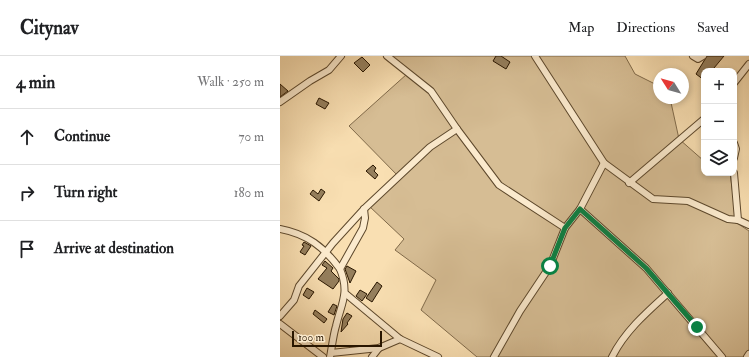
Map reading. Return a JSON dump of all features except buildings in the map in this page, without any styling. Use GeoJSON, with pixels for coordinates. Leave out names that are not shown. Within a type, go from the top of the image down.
{"type":"FeatureCollection","features":[{"type":"Feature","properties":{"kind":"street"},"geometry":{"type":"LineString","coordinates":[[280,102],[329,70],[341,56]]}},
{"type":"Feature","properties":{"kind":"street"},"geometry":{"type":"LineString","coordinates":[[386,56],[431,91],[456,129],[503,189],[565,228]]}},
{"type":"Feature","properties":{"kind":"street"},"geometry":{"type":"LineString","coordinates":[[535,56],[604,163],[653,199],[688,200],[728,218],[749,224]]}},
{"type":"Feature","properties":{"kind":"street"},"geometry":{"type":"LineString","coordinates":[[693,56],[698,59],[703,56]]}},
{"type":"Feature","properties":{"kind":"street"},"geometry":{"type":"LineString","coordinates":[[737,79],[749,64]]}},
{"type":"Feature","properties":{"kind":"street"},"geometry":{"type":"LineString","coordinates":[[629,182],[701,122]]}},
{"type":"Feature","properties":{"kind":"street"},"geometry":{"type":"LineString","coordinates":[[280,316],[288,309],[294,300],[299,286],[326,252],[364,209],[430,147],[456,129]]}},
{"type":"Feature","properties":{"kind":"street"},"geometry":{"type":"LineString","coordinates":[[494,357],[520,312],[550,266],[565,228],[580,209],[604,163]]}},
{"type":"Feature","properties":{"kind":"street"},"geometry":{"type":"LineString","coordinates":[[734,176],[738,220]]}},
{"type":"Feature","properties":{"kind":"street"},"geometry":{"type":"LineString","coordinates":[[340,269],[363,228],[365,218],[364,209]]}},
{"type":"Feature","properties":{"kind":"street"},"geometry":{"type":"LineString","coordinates":[[580,209],[646,268],[710,345],[722,357]]}},
{"type":"Feature","properties":{"kind":"street"},"geometry":{"type":"LineString","coordinates":[[280,229],[299,233],[326,252],[340,269],[345,280],[346,294],[336,327],[331,355],[378,348],[400,340]]}},
{"type":"Feature","properties":{"kind":"street"},"geometry":{"type":"LineString","coordinates":[[612,357],[619,344],[636,323],[668,293]]}},
{"type":"Feature","properties":{"kind":"street"},"geometry":{"type":"LineString","coordinates":[[346,294],[400,340],[434,356]]}},
{"type":"Feature","properties":{"kind":"street"},"geometry":{"type":"LineString","coordinates":[[281,327],[323,357]]}},
{"type":"Feature","properties":{"kind":"street"},"geometry":{"type":"LineString","coordinates":[[372,357],[378,348]]}},
{"type":"Feature","properties":{"kind":"shaded area"},"geometry":{"type":"Polygon","coordinates":[[[388,56],[625,56],[635,74],[653,83],[653,104],[671,104],[679,139],[701,158],[701,176],[730,176],[737,223],[749,231],[749,357],[477,357],[421,310],[436,280],[395,250],[404,239],[369,206],[400,178],[349,126],[407,74],[388,56]]]}},
{"type":"Feature","properties":{"kind":"route"},"geometry":{"type":"LineString","coordinates":[[550,266],[557,252],[565,228],[580,209],[646,268],[672,296],[697,327]]}}]}
